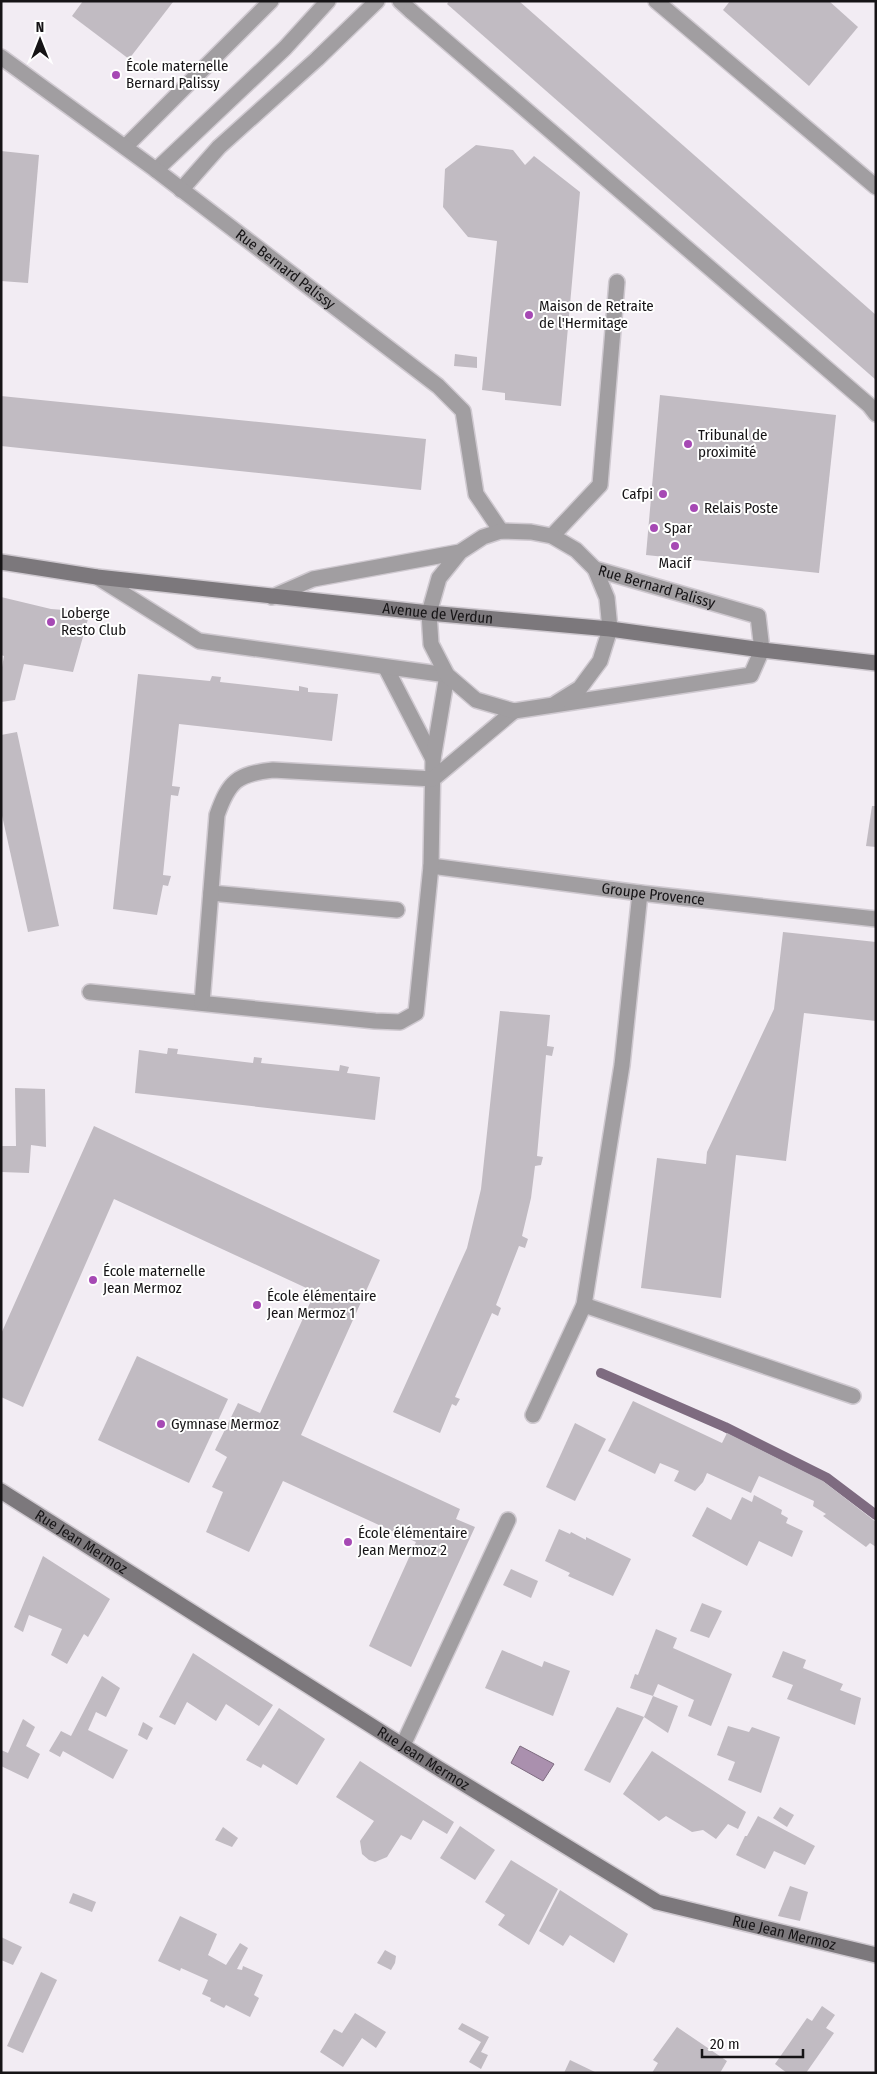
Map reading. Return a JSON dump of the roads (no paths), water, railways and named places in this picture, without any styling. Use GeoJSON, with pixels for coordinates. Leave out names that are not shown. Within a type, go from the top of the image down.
{"type":"FeatureCollection","features":[{"type":"Feature","properties":{"kind":"main road","name":"Avenue de Verdun"},"geometry":{"type":"LineString","coordinates":[[1,562],[97,577],[429,613],[610,629],[762,650],[876,663]]}},
{"type":"Feature","properties":{"kind":"main road","name":"Rue Jean Mermoz"},"geometry":{"type":"LineString","coordinates":[[1,1491],[403,1745],[657,1902],[876,1955]]}},
{"type":"Feature","properties":{"kind":"street"},"geometry":{"type":"LineString","coordinates":[[124,147],[270,1]]}},
{"type":"Feature","properties":{"kind":"street"},"geometry":{"type":"LineString","coordinates":[[156,170],[285,48],[328,1]]}},
{"type":"Feature","properties":{"kind":"street"},"geometry":{"type":"LineString","coordinates":[[181,190],[219,147],[317,60],[377,1]]}},
{"type":"Feature","properties":{"kind":"street"},"geometry":{"type":"LineString","coordinates":[[656,1],[876,187]]}},
{"type":"Feature","properties":{"kind":"street"},"geometry":{"type":"LineString","coordinates":[[406,6],[876,414]]}},
{"type":"Feature","properties":{"kind":"street","name":"Rue Bernard Palissy"},"geometry":{"type":"LineString","coordinates":[[1,57],[156,170],[438,386],[463,411],[476,494],[501,530]]}},
{"type":"Feature","properties":{"kind":"street"},"geometry":{"type":"LineString","coordinates":[[552,536],[600,485],[618,282]]}},
{"type":"Feature","properties":{"kind":"street","name":"Rue Bernard Palissy"},"geometry":{"type":"LineString","coordinates":[[272,596],[313,579],[460,552],[483,537],[501,530],[531,532],[552,536],[576,550],[595,569],[758,616],[762,650]]}},
{"type":"Feature","properties":{"kind":"street"},"geometry":{"type":"LineString","coordinates":[[460,552],[439,578],[429,613],[432,644],[447,675],[476,700],[514,711],[751,676],[762,650]]}},
{"type":"Feature","properties":{"kind":"street"},"geometry":{"type":"LineString","coordinates":[[551,706],[580,688],[600,662],[610,629],[607,598],[595,569]]}},
{"type":"Feature","properties":{"kind":"street"},"geometry":{"type":"LineString","coordinates":[[97,577],[199,641],[447,675]]}},
{"type":"Feature","properties":{"kind":"street"},"geometry":{"type":"LineString","coordinates":[[386,668],[433,759]]}},
{"type":"Feature","properties":{"kind":"street"},"geometry":{"type":"LineString","coordinates":[[90,992],[375,1021],[400,1022],[416,1013],[431,866],[433,759],[447,675]]}},
{"type":"Feature","properties":{"kind":"street"},"geometry":{"type":"LineString","coordinates":[[202,1003],[217,815],[224,796],[237,779],[254,772],[273,770],[433,779],[514,711]]}},
{"type":"Feature","properties":{"kind":"street","name":"Groupe Provence"},"geometry":{"type":"LineString","coordinates":[[431,866],[640,893],[876,919]]}},
{"type":"Feature","properties":{"kind":"street"},"geometry":{"type":"LineString","coordinates":[[211,892],[397,910]]}},
{"type":"Feature","properties":{"kind":"street"},"geometry":{"type":"LineString","coordinates":[[533,1414],[584,1306],[622,1065],[640,893]]}},
{"type":"Feature","properties":{"kind":"street"},"geometry":{"type":"LineString","coordinates":[[584,1306],[853,1396]]}},
{"type":"Feature","properties":{"kind":"street"},"geometry":{"type":"LineString","coordinates":[[403,1745],[508,1520]]}},
{"type":"Feature","properties":{"kind":"waterway"},"geometry":{"type":"LineString","coordinates":[[601,1373],[725,1427],[827,1478],[876,1515]]}},
{"type":"Feature","properties":{"kind":"place","name":"École maternelle Bernard Palissy"},"geometry":{"type":"Point","coordinates":[116,75]}},
{"type":"Feature","properties":{"kind":"place","name":"Maison de Retraite de l'Hermitage"},"geometry":{"type":"Point","coordinates":[529,315]}},
{"type":"Feature","properties":{"kind":"place","name":"Tribunal de proximité"},"geometry":{"type":"Point","coordinates":[688,444]}},
{"type":"Feature","properties":{"kind":"place","name":"Cafpi"},"geometry":{"type":"Point","coordinates":[663,494]}},
{"type":"Feature","properties":{"kind":"place","name":"Relais Poste"},"geometry":{"type":"Point","coordinates":[694,508]}},
{"type":"Feature","properties":{"kind":"place","name":"Spar"},"geometry":{"type":"Point","coordinates":[654,528]}},
{"type":"Feature","properties":{"kind":"place","name":"Macif"},"geometry":{"type":"Point","coordinates":[675,546]}},
{"type":"Feature","properties":{"kind":"place","name":"Loberge Resto Club"},"geometry":{"type":"Point","coordinates":[51,622]}},
{"type":"Feature","properties":{"kind":"place","name":"École maternelle Jean Mermoz"},"geometry":{"type":"Point","coordinates":[93,1280]}},
{"type":"Feature","properties":{"kind":"place","name":"École élémentaire Jean Mermoz 1"},"geometry":{"type":"Point","coordinates":[257,1305]}},
{"type":"Feature","properties":{"kind":"place","name":"Gymnase Mermoz"},"geometry":{"type":"Point","coordinates":[161,1424]}},
{"type":"Feature","properties":{"kind":"place","name":"École élémentaire Jean Mermoz 2"},"geometry":{"type":"Point","coordinates":[348,1542]}}]}
